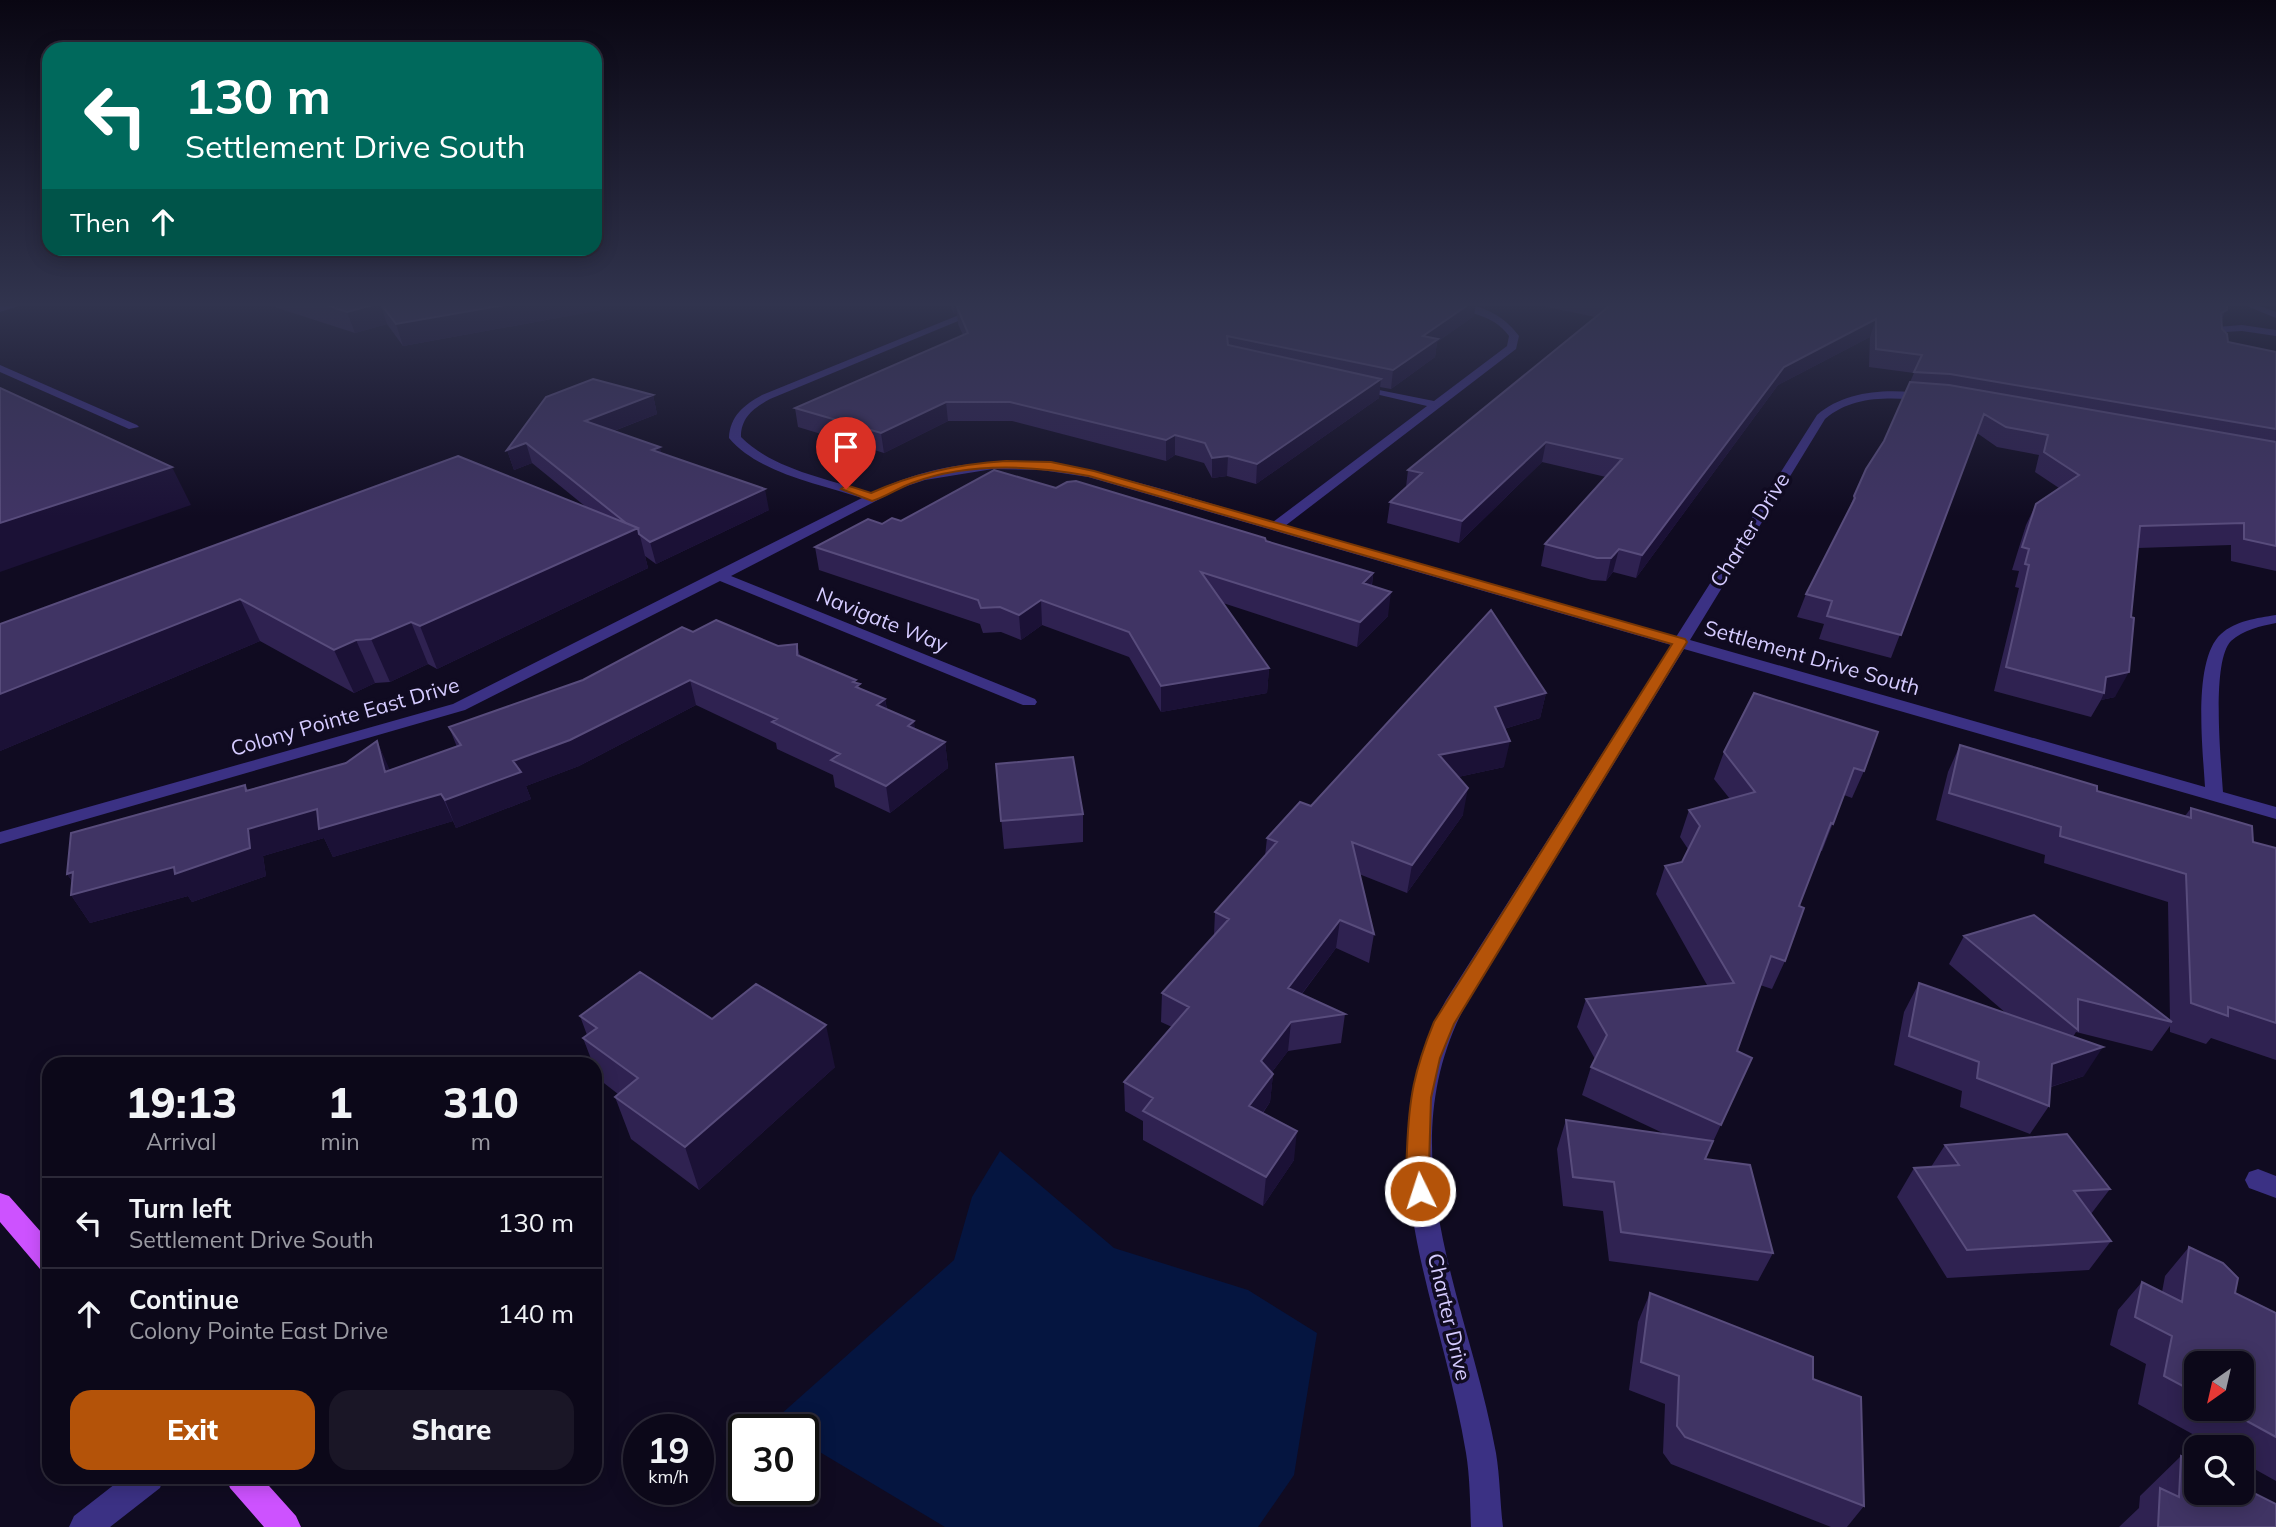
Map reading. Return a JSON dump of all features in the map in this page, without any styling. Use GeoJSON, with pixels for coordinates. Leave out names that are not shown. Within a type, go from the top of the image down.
{"type":"FeatureCollection","features":[{"type":"Feature","properties":{"kind":"main road"},"geometry":{"type":"LineString","coordinates":[[0,1204],[42,1252]]}},
{"type":"Feature","properties":{"kind":"main road"},"geometry":{"type":"LineString","coordinates":[[247,1484],[285,1527]]}},
{"type":"Feature","properties":{"kind":"street"},"geometry":{"type":"LineString","coordinates":[[12,373],[132,427]]}},
{"type":"Feature","properties":{"kind":"street"},"geometry":{"type":"LineString","coordinates":[[823,373],[760,400],[742,414],[735,425],[735,438],[750,453],[770,463],[872,497]]}},
{"type":"Feature","properties":{"kind":"street"},"geometry":{"type":"LineString","coordinates":[[1275,527],[1478,373]]}},
{"type":"Feature","properties":{"kind":"street"},"geometry":{"type":"LineString","coordinates":[[1341,383],[1436,405]]}},
{"type":"Feature","properties":{"kind":"street","name":"Charter Drive"},"geometry":{"type":"LineString","coordinates":[[1487,1527],[1481,1454],[1420,1191],[1420,1098],[1430,1058],[1449,1014],[1821,417],[1833,407],[1854,400],[1887,396],[1942,398]]}},
{"type":"Feature","properties":{"kind":"street","name":"Colony Pointe East Drive"},"geometry":{"type":"LineString","coordinates":[[0,838],[459,708],[897,485],[963,467],[1011,464]]}},
{"type":"Feature","properties":{"kind":"street","name":"Settlement Drive South"},"geometry":{"type":"LineString","coordinates":[[1011,464],[1051,466],[1090,474],[2276,813]]}},
{"type":"Feature","properties":{"kind":"street","name":"Navigate Way"},"geometry":{"type":"LineString","coordinates":[[719,576],[1030,702]]}},
{"type":"Feature","properties":{"kind":"street"},"geometry":{"type":"LineString","coordinates":[[2214,796],[2212,677],[2218,648],[2236,631],[2276,620]]}},
{"type":"Feature","properties":{"kind":"street"},"geometry":{"type":"LineString","coordinates":[[85,1527],[140,1484]]}},
{"type":"Feature","properties":{"kind":"water"},"geometry":{"type":"Polygon","coordinates":[[[1000,1151],[1114,1248],[1248,1290],[1317,1333],[1294,1475],[1258,1527],[945,1527],[819,1452],[819,1414],[781,1414],[954,1260],[972,1197],[1000,1151]]]}},
{"type":"Feature","properties":{"kind":"building"},"geometry":{"type":"Polygon","coordinates":[[[875,373],[1355,373],[1381,379],[1257,464],[1228,456],[1212,458],[1205,443],[1175,435],[1166,440],[1010,402],[946,402],[881,433],[795,408],[875,373]]]}},
{"type":"Feature","properties":{"kind":"building"},"geometry":{"type":"Polygon","coordinates":[[[1527,373],[1779,373],[1642,555],[1619,549],[1611,558],[1597,558],[1545,544],[1622,459],[1546,442],[1462,521],[1390,502],[1422,473],[1408,470],[1527,373]]]}},
{"type":"Feature","properties":{"kind":"building"},"geometry":{"type":"Polygon","coordinates":[[[1937,373],[2276,373],[2276,429],[1937,373]]]}},
{"type":"Feature","properties":{"kind":"building"},"geometry":{"type":"Polygon","coordinates":[[[593,379],[653,395],[585,421],[660,447],[652,450],[765,489],[650,542],[639,534],[638,528],[626,523],[526,443],[507,450],[546,397],[593,379]]]}},
{"type":"Feature","properties":{"kind":"building"},"geometry":{"type":"Polygon","coordinates":[[[1910,382],[1949,385],[2276,442],[2276,546],[2244,539],[2244,523],[2140,526],[2131,617],[2134,618],[2129,672],[2106,677],[2104,693],[2006,667],[2029,565],[2025,564],[2029,549],[2022,547],[2036,504],[2079,475],[2044,452],[2048,435],[2006,427],[1984,414],[1901,635],[1827,616],[1832,601],[1806,594],[1855,498],[1866,469],[1884,441],[1910,382]]]}},
{"type":"Feature","properties":{"kind":"building"},"geometry":{"type":"Polygon","coordinates":[[[0,388],[172,467],[0,523],[0,388]]]}},
{"type":"Feature","properties":{"kind":"building"},"geometry":{"type":"Polygon","coordinates":[[[458,456],[638,528],[420,626],[411,622],[371,639],[356,640],[334,650],[240,599],[0,694],[0,624],[458,456]]]}},
{"type":"Feature","properties":{"kind":"building"},"geometry":{"type":"Polygon","coordinates":[[[994,470],[1056,488],[1076,481],[1265,538],[1266,541],[1373,573],[1363,583],[1391,592],[1360,622],[1201,572],[1269,668],[1161,686],[1129,632],[1041,600],[1019,615],[1000,607],[981,608],[978,600],[815,547],[868,519],[882,524],[892,518],[901,521],[994,470]]]}},
{"type":"Feature","properties":{"kind":"building"},"geometry":{"type":"Polygon","coordinates":[[[1491,610],[1546,693],[1495,707],[1510,741],[1439,755],[1468,788],[1412,865],[1352,842],[1374,934],[1340,920],[1288,988],[1345,1014],[1291,1022],[1261,1061],[1273,1074],[1249,1106],[1297,1131],[1266,1177],[1143,1111],[1153,1098],[1124,1082],[1189,1007],[1162,993],[1229,919],[1215,912],[1277,842],[1267,838],[1300,802],[1311,806],[1491,610]]]}},
{"type":"Feature","properties":{"kind":"building"},"geometry":{"type":"Polygon","coordinates":[[[716,620],[778,646],[797,644],[797,655],[856,680],[853,682],[860,684],[856,687],[885,699],[877,705],[914,721],[908,726],[945,742],[886,786],[831,760],[840,754],[772,722],[777,719],[690,680],[570,740],[513,761],[521,772],[445,800],[441,794],[319,829],[317,809],[248,829],[250,848],[175,874],[174,867],[71,895],[73,872],[67,874],[71,833],[245,785],[246,791],[346,763],[377,741],[385,772],[461,745],[449,727],[583,680],[682,627],[693,632],[716,620]]]}},
{"type":"Feature","properties":{"kind":"building"},"geometry":{"type":"Polygon","coordinates":[[[1754,693],[1878,732],[1864,771],[1854,768],[1833,824],[1831,823],[1799,906],[1804,908],[1785,961],[1771,956],[1737,1051],[1752,1058],[1721,1125],[1591,1067],[1607,1035],[1586,999],[1734,983],[1665,866],[1682,862],[1700,826],[1689,810],[1755,792],[1724,752],[1754,693]]]}},
{"type":"Feature","properties":{"kind":"building"},"geometry":{"type":"Polygon","coordinates":[[[1960,745],[2097,786],[2097,791],[2191,818],[2191,808],[2252,826],[2253,842],[2276,848],[2276,1023],[2228,1007],[2228,1016],[2191,1003],[2186,874],[2060,836],[2061,827],[1949,793],[1960,745]]]}},
{"type":"Feature","properties":{"kind":"building"},"geometry":{"type":"Polygon","coordinates":[[[1073,757],[1083,814],[1001,821],[996,764],[1073,757]]]}},
{"type":"Feature","properties":{"kind":"building"},"geometry":{"type":"Polygon","coordinates":[[[2034,915],[2172,1022],[2078,999],[2078,1030],[1964,936],[2034,915]]]}},
{"type":"Feature","properties":{"kind":"building"},"geometry":{"type":"Polygon","coordinates":[[[640,972],[712,1019],[756,984],[826,1025],[685,1147],[615,1097],[638,1078],[583,1038],[597,1028],[580,1016],[640,972]]]}},
{"type":"Feature","properties":{"kind":"building"},"geometry":{"type":"Polygon","coordinates":[[[1919,983],[2103,1047],[2052,1064],[2049,1106],[1977,1078],[1979,1062],[1909,1036],[1919,983]]]}},
{"type":"Feature","properties":{"kind":"building"},"geometry":{"type":"Polygon","coordinates":[[[1566,1120],[1713,1141],[1705,1159],[1750,1165],[1773,1253],[1621,1232],[1614,1182],[1573,1177],[1566,1120]]]}},
{"type":"Feature","properties":{"kind":"building"},"geometry":{"type":"Polygon","coordinates":[[[2067,1134],[2110,1189],[2074,1191],[2111,1241],[1967,1250],[1914,1168],[1959,1165],[1945,1145],[2067,1134]]]}},
{"type":"Feature","properties":{"kind":"building"},"geometry":{"type":"Polygon","coordinates":[[[2189,1247],[2223,1263],[2238,1278],[2235,1293],[2276,1313],[2276,1437],[2247,1421],[2254,1421],[2254,1351],[2184,1351],[2184,1387],[2164,1376],[2172,1336],[2135,1317],[2142,1282],[2182,1302],[2189,1247]]]}},
{"type":"Feature","properties":{"kind":"building"},"geometry":{"type":"Polygon","coordinates":[[[1650,1293],[1813,1357],[1813,1379],[1861,1397],[1864,1506],[1685,1437],[1677,1426],[1679,1376],[1641,1362],[1650,1293]]]}},
{"type":"Feature","properties":{"kind":"building"},"geometry":{"type":"Polygon","coordinates":[[[2181,1456],[2184,1458],[2184,1505],[2254,1505],[2254,1493],[2276,1504],[2276,1527],[2158,1527],[2160,1488],[2179,1497],[2181,1456]]]}},
{"type":"Feature","properties":{"kind":"route"},"geometry":{"type":"LineString","coordinates":[[846,489],[872,497],[908,481],[963,467],[1006,464],[1051,466],[1090,474],[1680,642],[1444,1022],[1430,1058],[1420,1098],[1420,1191]]}}]}
